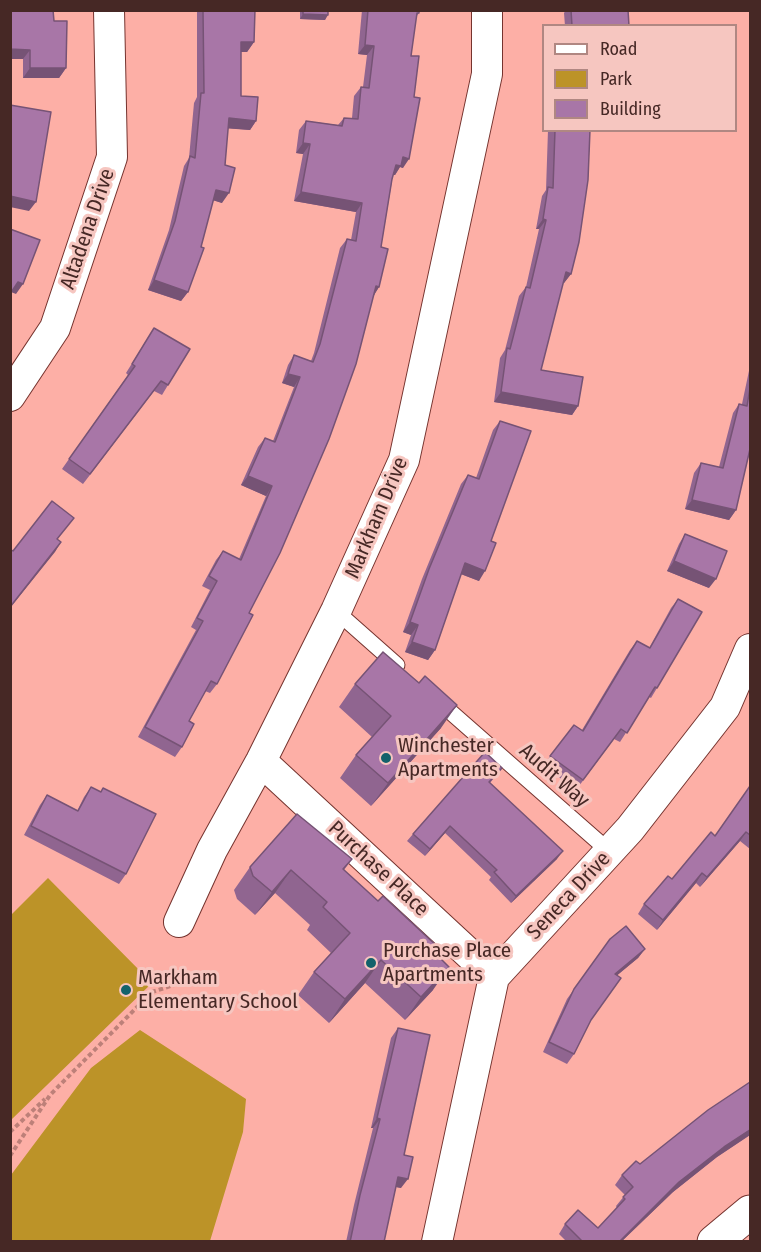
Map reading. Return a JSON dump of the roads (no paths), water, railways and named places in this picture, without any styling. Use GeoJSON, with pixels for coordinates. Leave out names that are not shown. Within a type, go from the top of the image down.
{"type":"FeatureCollection","features":[{"type":"Feature","properties":{"kind":"street","name":"Altadena Drive"},"geometry":{"type":"LineString","coordinates":[[10,396],[55,328],[112,157],[109,10]]}},
{"type":"Feature","properties":{"kind":"street","name":"Markham Drive"},"geometry":{"type":"LineString","coordinates":[[179,922],[212,850],[261,761],[336,611],[404,460],[487,74],[487,10]]}},
{"type":"Feature","properties":{"kind":"street","name":"Seneca Drive"},"geometry":{"type":"LineString","coordinates":[[494,977],[610,852],[725,707],[750,649]]}},
{"type":"Feature","properties":{"kind":"street","name":"Purchase Place"},"geometry":{"type":"LineString","coordinates":[[261,761],[494,977]]}},
{"type":"Feature","properties":{"kind":"street"},"geometry":{"type":"LineString","coordinates":[[437,1242],[494,977]]}},
{"type":"Feature","properties":{"kind":"street"},"geometry":{"type":"LineString","coordinates":[[714,1242],[750,1212]]}},
{"type":"Feature","properties":{"kind":"lane"},"geometry":{"type":"LineString","coordinates":[[336,611],[406,673]]}},
{"type":"Feature","properties":{"kind":"lane","name":"Audit Way"},"geometry":{"type":"LineString","coordinates":[[423,688],[610,852]]}},
{"type":"Feature","properties":{"kind":"place","name":"Winchester Apartments"},"geometry":{"type":"Point","coordinates":[386,758]}},
{"type":"Feature","properties":{"kind":"place","name":"Purchase Place Apartments"},"geometry":{"type":"Point","coordinates":[371,963]}},
{"type":"Feature","properties":{"kind":"place","name":"Markham Elementary School"},"geometry":{"type":"Point","coordinates":[126,990]}}]}
